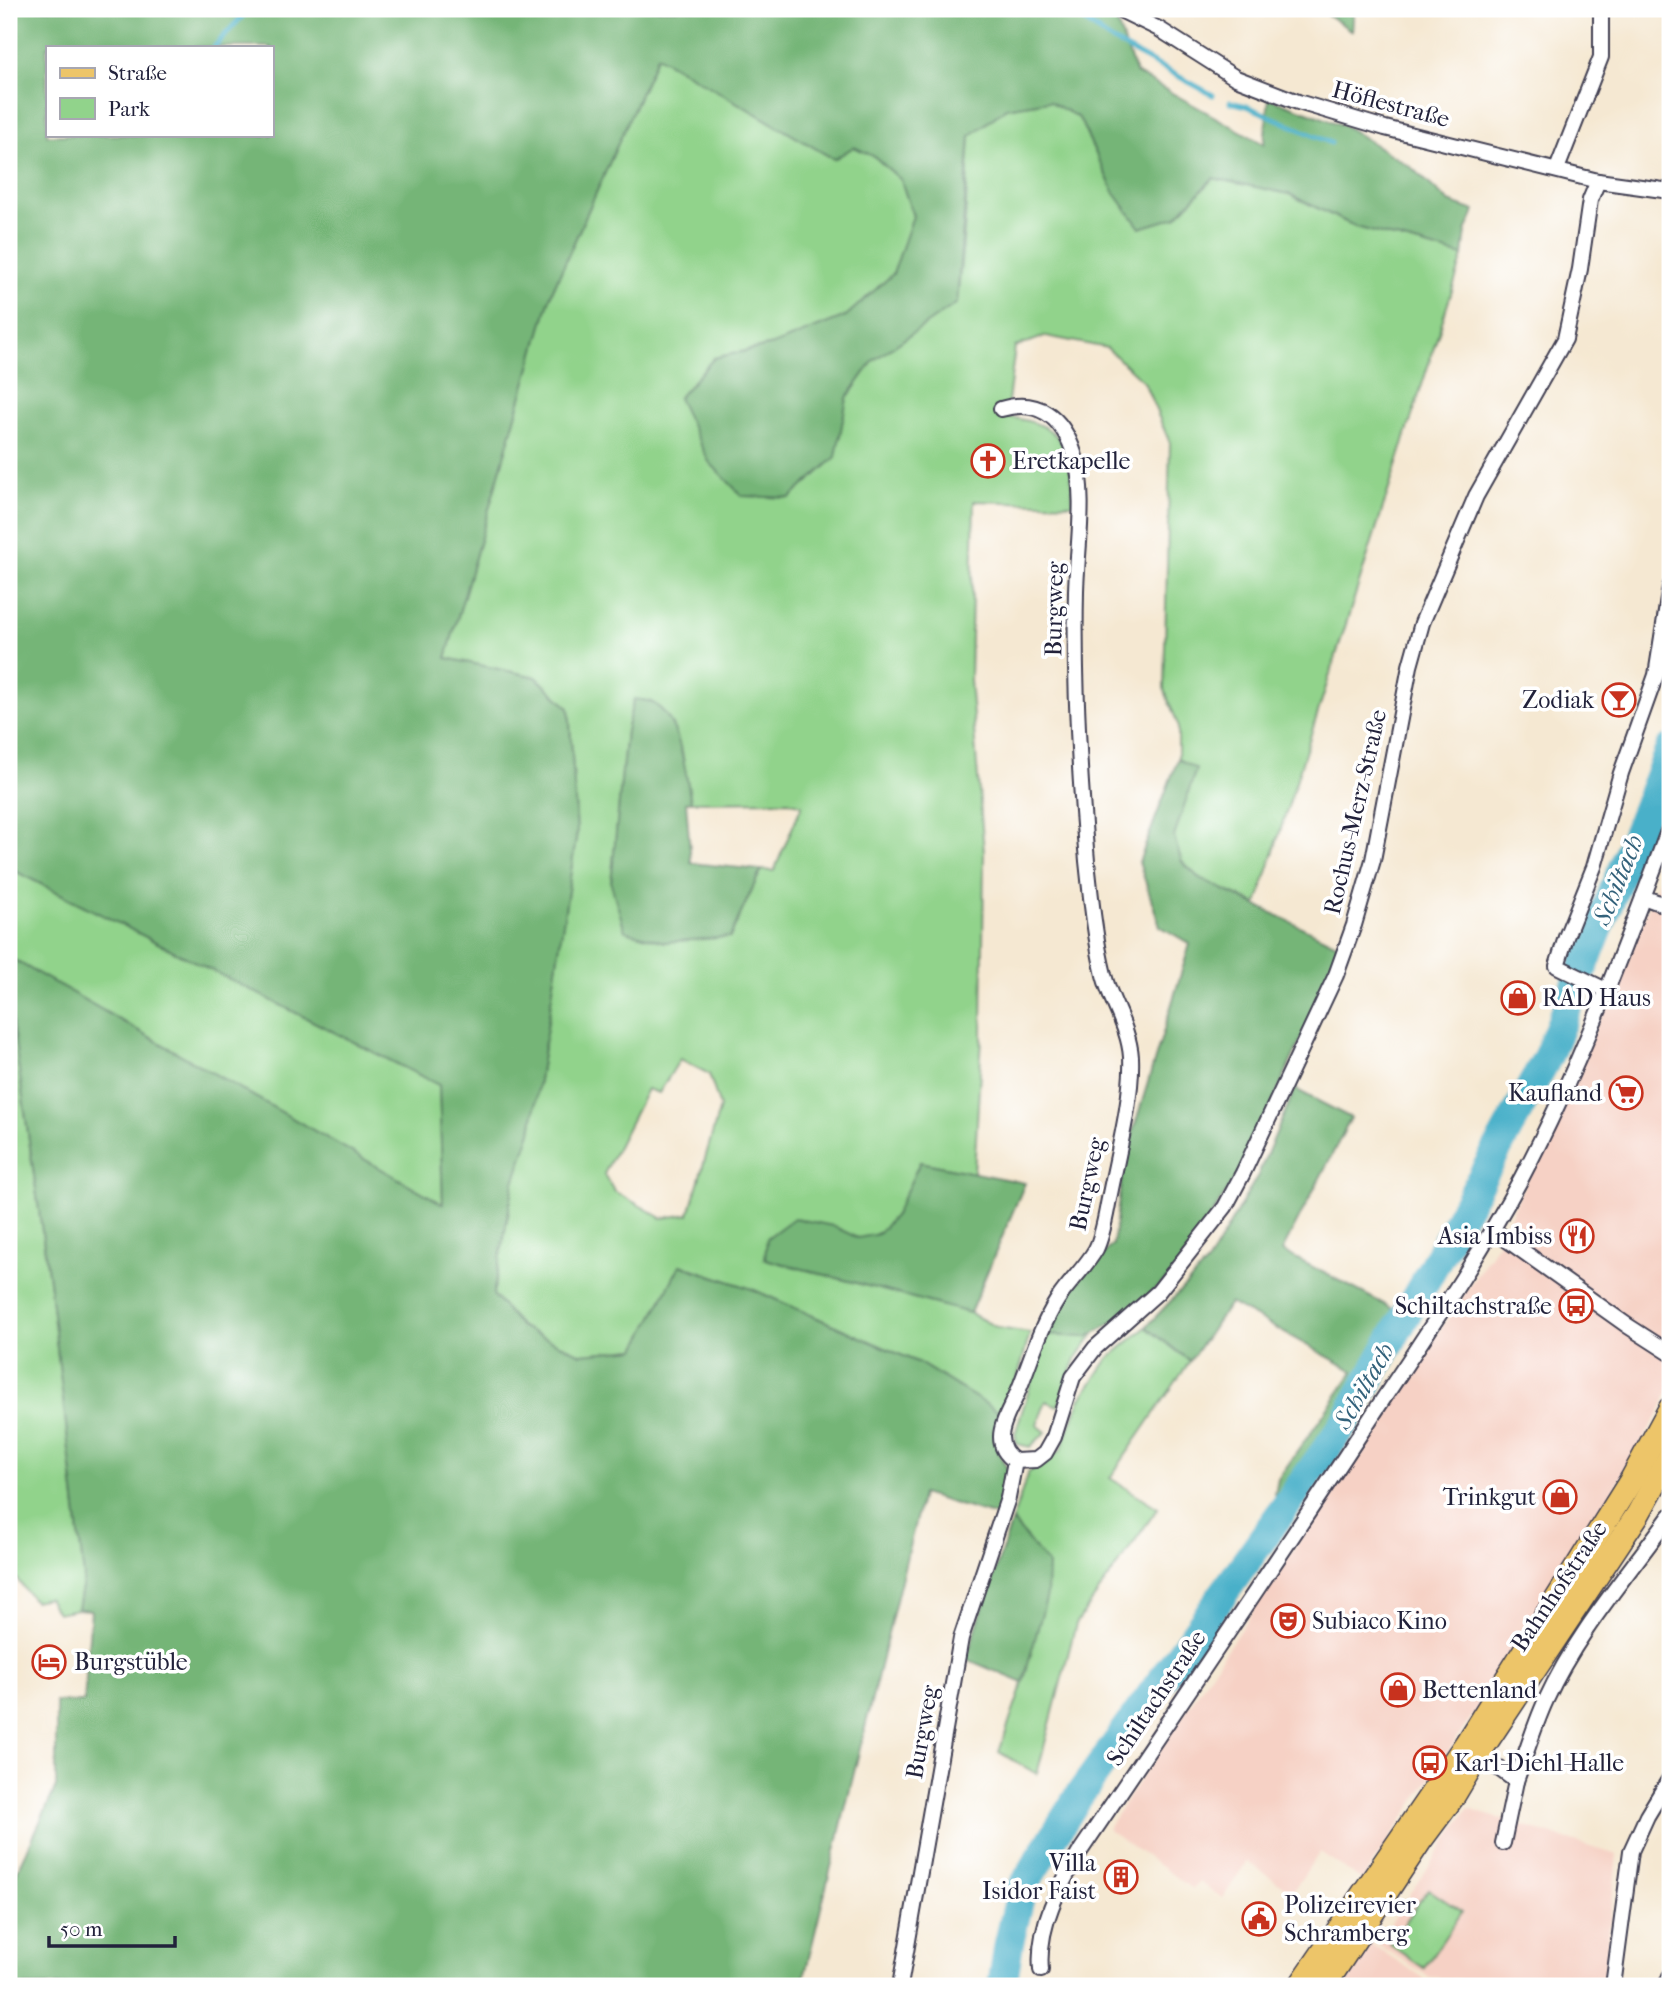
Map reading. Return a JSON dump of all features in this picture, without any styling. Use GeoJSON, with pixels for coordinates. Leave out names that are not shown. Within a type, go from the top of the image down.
{"type":"FeatureCollection","features":[{"type":"Feature","properties":{"kind":"main road","name":"Bahnhofstraße"},"geometry":{"type":"LineString","coordinates":[[1324,1986],[1420,1841],[1452,1798],[1472,1749],[1632,1479],[1670,1409]]}},
{"type":"Feature","properties":{"kind":"main road","name":"Bahnhofstraße"},"geometry":{"type":"LineString","coordinates":[[1300,1986],[1638,1514],[1670,1456]]}},
{"type":"Feature","properties":{"kind":"street","name":"Höflestraße"},"geometry":{"type":"LineString","coordinates":[[1118,9],[1159,29],[1236,78],[1298,102],[1385,128],[1598,181],[1670,191]]}},
{"type":"Feature","properties":{"kind":"street"},"geometry":{"type":"LineString","coordinates":[[1557,169],[1601,57],[1601,9]]}},
{"type":"Feature","properties":{"kind":"street","name":"Rochus-Merz-Straße"},"geometry":{"type":"LineString","coordinates":[[1014,1461],[1036,1460],[1045,1453],[1054,1437],[1073,1377],[1095,1348],[1158,1292],[1224,1208],[1244,1173],[1336,975],[1373,860],[1410,666],[1422,622],[1476,496],[1565,339],[1580,269],[1590,200],[1598,181]]}},
{"type":"Feature","properties":{"kind":"street","name":"Burgweg"},"geometry":{"type":"LineString","coordinates":[[900,1986],[961,1638],[1008,1498],[1014,1461],[1007,1456],[1003,1448],[1003,1426],[1042,1329],[1058,1299],[1097,1248],[1107,1211],[1129,1088],[1131,1055],[1126,1029],[1105,979],[1099,952],[1087,853],[1077,706],[1076,592],[1080,492],[1075,456],[1065,431],[1047,413],[1031,405],[1015,405],[1001,410]]}},
{"type":"Feature","properties":{"kind":"street"},"geometry":{"type":"LineString","coordinates":[[1608,990],[1557,966],[1594,867],[1621,773],[1656,675],[1670,586]]}},
{"type":"Feature","properties":{"kind":"street","name":"Schiltachstraße"},"geometry":{"type":"LineString","coordinates":[[1041,1970],[1040,1949],[1044,1928],[1059,1888],[1081,1850],[1300,1526],[1493,1230],[1542,1136],[1608,990],[1670,826]]}},
{"type":"Feature","properties":{"kind":"street"},"geometry":{"type":"LineString","coordinates":[[1643,897],[1670,908]]}},
{"type":"Feature","properties":{"kind":"street"},"geometry":{"type":"LineString","coordinates":[[1493,1230],[1670,1353]]}},
{"type":"Feature","properties":{"kind":"street"},"geometry":{"type":"LineString","coordinates":[[1503,1843],[1516,1781],[1546,1700],[1618,1582],[1670,1516]]}},
{"type":"Feature","properties":{"kind":"street"},"geometry":{"type":"LineString","coordinates":[[1472,1749],[1516,1781]]}},
{"type":"Feature","properties":{"kind":"street"},"geometry":{"type":"LineString","coordinates":[[1613,1986],[1631,1850],[1647,1816],[1670,1778]]}},
{"type":"Feature","properties":{"kind":"street"},"geometry":{"type":"LineString","coordinates":[[1665,1986],[1670,1976]]}},
{"type":"Feature","properties":{"kind":"shaded area"},"geometry":{"type":"Polygon","coordinates":[[[1670,852],[1670,1385],[1662,1408],[1527,1634],[1362,1880],[1320,1852],[1292,1892],[1247,1861],[1223,1898],[1199,1882],[1193,1889],[1107,1829],[1497,1245],[1633,947],[1670,852]]]}},
{"type":"Feature","properties":{"kind":"shaded area"},"geometry":{"type":"Polygon","coordinates":[[[1468,1809],[1617,1855],[1603,1986],[1479,1986],[1459,1979],[1429,1977],[1377,1944],[1468,1809]]]}},
{"type":"Feature","properties":{"kind":"shaded area"},"geometry":{"type":"Polygon","coordinates":[[[1371,1944],[1424,1978],[1419,1986],[1345,1986],[1371,1944]]]}},
{"type":"Feature","properties":{"kind":"green space"},"geometry":{"type":"Polygon","coordinates":[[[9,9],[1100,9],[1114,15],[1136,73],[1264,144],[1269,98],[1345,126],[1412,168],[1449,202],[1475,211],[1466,231],[1463,256],[1356,227],[1289,194],[1213,178],[1176,217],[1140,228],[1114,192],[1079,118],[1049,101],[1006,108],[970,136],[957,303],[874,360],[847,398],[836,457],[790,498],[742,496],[709,462],[678,398],[714,358],[773,345],[846,316],[893,274],[913,216],[901,180],[875,157],[854,147],[834,159],[657,56],[551,294],[446,658],[536,677],[569,708],[577,832],[531,1132],[514,1182],[493,1295],[521,1327],[581,1354],[636,1349],[680,1265],[752,1289],[919,1363],[999,1412],[996,1442],[1008,1470],[996,1516],[922,1494],[802,1986],[9,1986],[9,1919],[16,1874],[56,1787],[56,1702],[84,1702],[91,1610],[78,1609],[84,1577],[49,1280],[9,1000],[9,957],[443,1204],[439,1085],[9,868],[9,9]]]}},
{"type":"Feature","properties":{"kind":"green space"},"geometry":{"type":"Polygon","coordinates":[[[1319,9],[1354,9],[1352,31],[1319,9]]]}},
{"type":"Feature","properties":{"kind":"green space"},"geometry":{"type":"Polygon","coordinates":[[[657,56],[834,159],[854,146],[875,157],[901,180],[913,217],[893,274],[846,316],[773,345],[714,358],[790,498],[835,457],[847,398],[874,360],[957,303],[970,136],[1006,108],[1049,101],[1079,118],[1114,192],[1176,217],[1213,178],[1289,194],[1356,227],[1463,256],[1257,904],[1204,880],[1182,861],[1176,850],[1175,830],[1196,769],[1178,759],[1178,725],[1164,688],[1170,443],[1144,382],[1107,348],[1046,336],[1015,347],[1006,417],[1042,426],[1061,442],[1070,468],[1073,504],[974,501],[970,680],[984,852],[982,1037],[974,1173],[920,1162],[905,1198],[890,1222],[880,1231],[870,1237],[858,1238],[833,1226],[765,1259],[970,1313],[998,1328],[1030,1333],[1016,1383],[999,1412],[919,1363],[752,1289],[681,1265],[636,1349],[581,1354],[521,1327],[493,1295],[514,1182],[531,1132],[577,832],[569,708],[536,677],[446,658],[551,294],[657,56]],[[634,700],[626,731],[611,884],[730,937],[761,870],[774,871],[802,805],[788,801],[691,802],[682,752],[634,700]],[[680,1059],[659,1093],[647,1089],[604,1174],[614,1191],[662,1218],[689,1214],[720,1107],[709,1074],[680,1059]]]}},
{"type":"Feature","properties":{"kind":"green space"},"geometry":{"type":"Polygon","coordinates":[[[634,699],[651,702],[661,709],[680,746],[691,802],[686,802],[691,863],[761,870],[730,937],[665,942],[625,931],[611,884],[626,731],[634,699]]]}},
{"type":"Feature","properties":{"kind":"green space"},"geometry":{"type":"Polygon","coordinates":[[[1178,759],[1196,769],[1174,837],[1182,862],[1199,878],[1343,947],[1243,1167],[1172,1275],[1122,1317],[1087,1337],[1046,1335],[1069,1288],[1113,1244],[1124,1161],[1190,944],[1160,926],[1139,862],[1178,759]]]}},
{"type":"Feature","properties":{"kind":"green space"},"geometry":{"type":"Polygon","coordinates":[[[9,868],[439,1085],[443,1204],[9,957],[9,868]]]}},
{"type":"Feature","properties":{"kind":"green space"},"geometry":{"type":"Polygon","coordinates":[[[9,1000],[49,1280],[84,1577],[78,1609],[57,1613],[48,1598],[34,1601],[10,1570],[9,1561],[9,1000]]]}},
{"type":"Feature","properties":{"kind":"green space"},"geometry":{"type":"Polygon","coordinates":[[[1295,1089],[1351,1118],[1282,1251],[1401,1313],[1335,1424],[1281,1499],[1275,1494],[1278,1479],[1354,1371],[1230,1303],[1190,1361],[1146,1327],[1208,1262],[1258,1175],[1295,1089]]]}},
{"type":"Feature","properties":{"kind":"green space"},"geometry":{"type":"Polygon","coordinates":[[[920,1162],[1025,1183],[970,1313],[765,1259],[767,1238],[794,1218],[833,1226],[858,1238],[878,1234],[895,1215],[920,1162]]]}},
{"type":"Feature","properties":{"kind":"green space"},"geometry":{"type":"Polygon","coordinates":[[[1146,1327],[1190,1361],[1110,1478],[1158,1508],[1076,1624],[1037,1774],[999,1752],[1023,1683],[1031,1543],[1012,1521],[1028,1473],[1061,1450],[1080,1400],[1107,1360],[1146,1327]]]}},
{"type":"Feature","properties":{"kind":"green space"},"geometry":{"type":"Polygon","coordinates":[[[1096,1331],[1076,1359],[1058,1406],[1046,1401],[1037,1425],[1046,1432],[1030,1447],[1017,1444],[1015,1434],[1046,1335],[1087,1337],[1096,1331]]]}},
{"type":"Feature","properties":{"kind":"green space"},"geometry":{"type":"Polygon","coordinates":[[[1012,1521],[1048,1564],[1047,1595],[1023,1683],[966,1659],[1012,1521]]]}},
{"type":"Feature","properties":{"kind":"green space"},"geometry":{"type":"Polygon","coordinates":[[[1428,1889],[1462,1912],[1424,1968],[1390,1945],[1428,1889]]]}},
{"type":"Feature","properties":{"kind":"waterway"},"geometry":{"type":"LineString","coordinates":[[215,46],[249,9]]}},
{"type":"Feature","properties":{"kind":"waterway"},"geometry":{"type":"LineString","coordinates":[[1069,9],[1109,39],[1213,95]]}},
{"type":"Feature","properties":{"kind":"waterway"},"geometry":{"type":"LineString","coordinates":[[1230,102],[1247,106],[1331,143]]}},
{"type":"Feature","properties":{"kind":"waterway","name":"Schiltach"},"geometry":{"type":"LineString","coordinates":[[1002,1986],[1022,1888],[1078,1797],[1343,1426],[1548,1056],[1670,749]]}},
{"type":"Feature","properties":{"kind":"place","name":"Eretkapelle"},"geometry":{"type":"Point","coordinates":[988,461]}},
{"type":"Feature","properties":{"kind":"place","name":"Zodiak"},"geometry":{"type":"Point","coordinates":[1619,700]}},
{"type":"Feature","properties":{"kind":"place","name":"RAD Haus"},"geometry":{"type":"Point","coordinates":[1518,998]}},
{"type":"Feature","properties":{"kind":"place","name":"Kaufland"},"geometry":{"type":"Point","coordinates":[1626,1093]}},
{"type":"Feature","properties":{"kind":"place","name":"Asia Imbiss"},"geometry":{"type":"Point","coordinates":[1577,1236]}},
{"type":"Feature","properties":{"kind":"place","name":"Schiltachstraße"},"geometry":{"type":"Point","coordinates":[1576,1306]}},
{"type":"Feature","properties":{"kind":"place","name":"Trinkgut"},"geometry":{"type":"Point","coordinates":[1560,1497]}},
{"type":"Feature","properties":{"kind":"place","name":"Subiaco Kino"},"geometry":{"type":"Point","coordinates":[1288,1621]}},
{"type":"Feature","properties":{"kind":"place","name":"Burgstüble"},"geometry":{"type":"Point","coordinates":[49,1662]}},
{"type":"Feature","properties":{"kind":"place","name":"Bettenland"},"geometry":{"type":"Point","coordinates":[1398,1690]}},
{"type":"Feature","properties":{"kind":"place","name":"Karl-Diehl-Halle"},"geometry":{"type":"Point","coordinates":[1430,1763]}},
{"type":"Feature","properties":{"kind":"place","name":"Villa Isidor Faist"},"geometry":{"type":"Point","coordinates":[1121,1877]}},
{"type":"Feature","properties":{"kind":"place","name":"Polizeirevier Schramberg"},"geometry":{"type":"Point","coordinates":[1259,1919]}}]}
